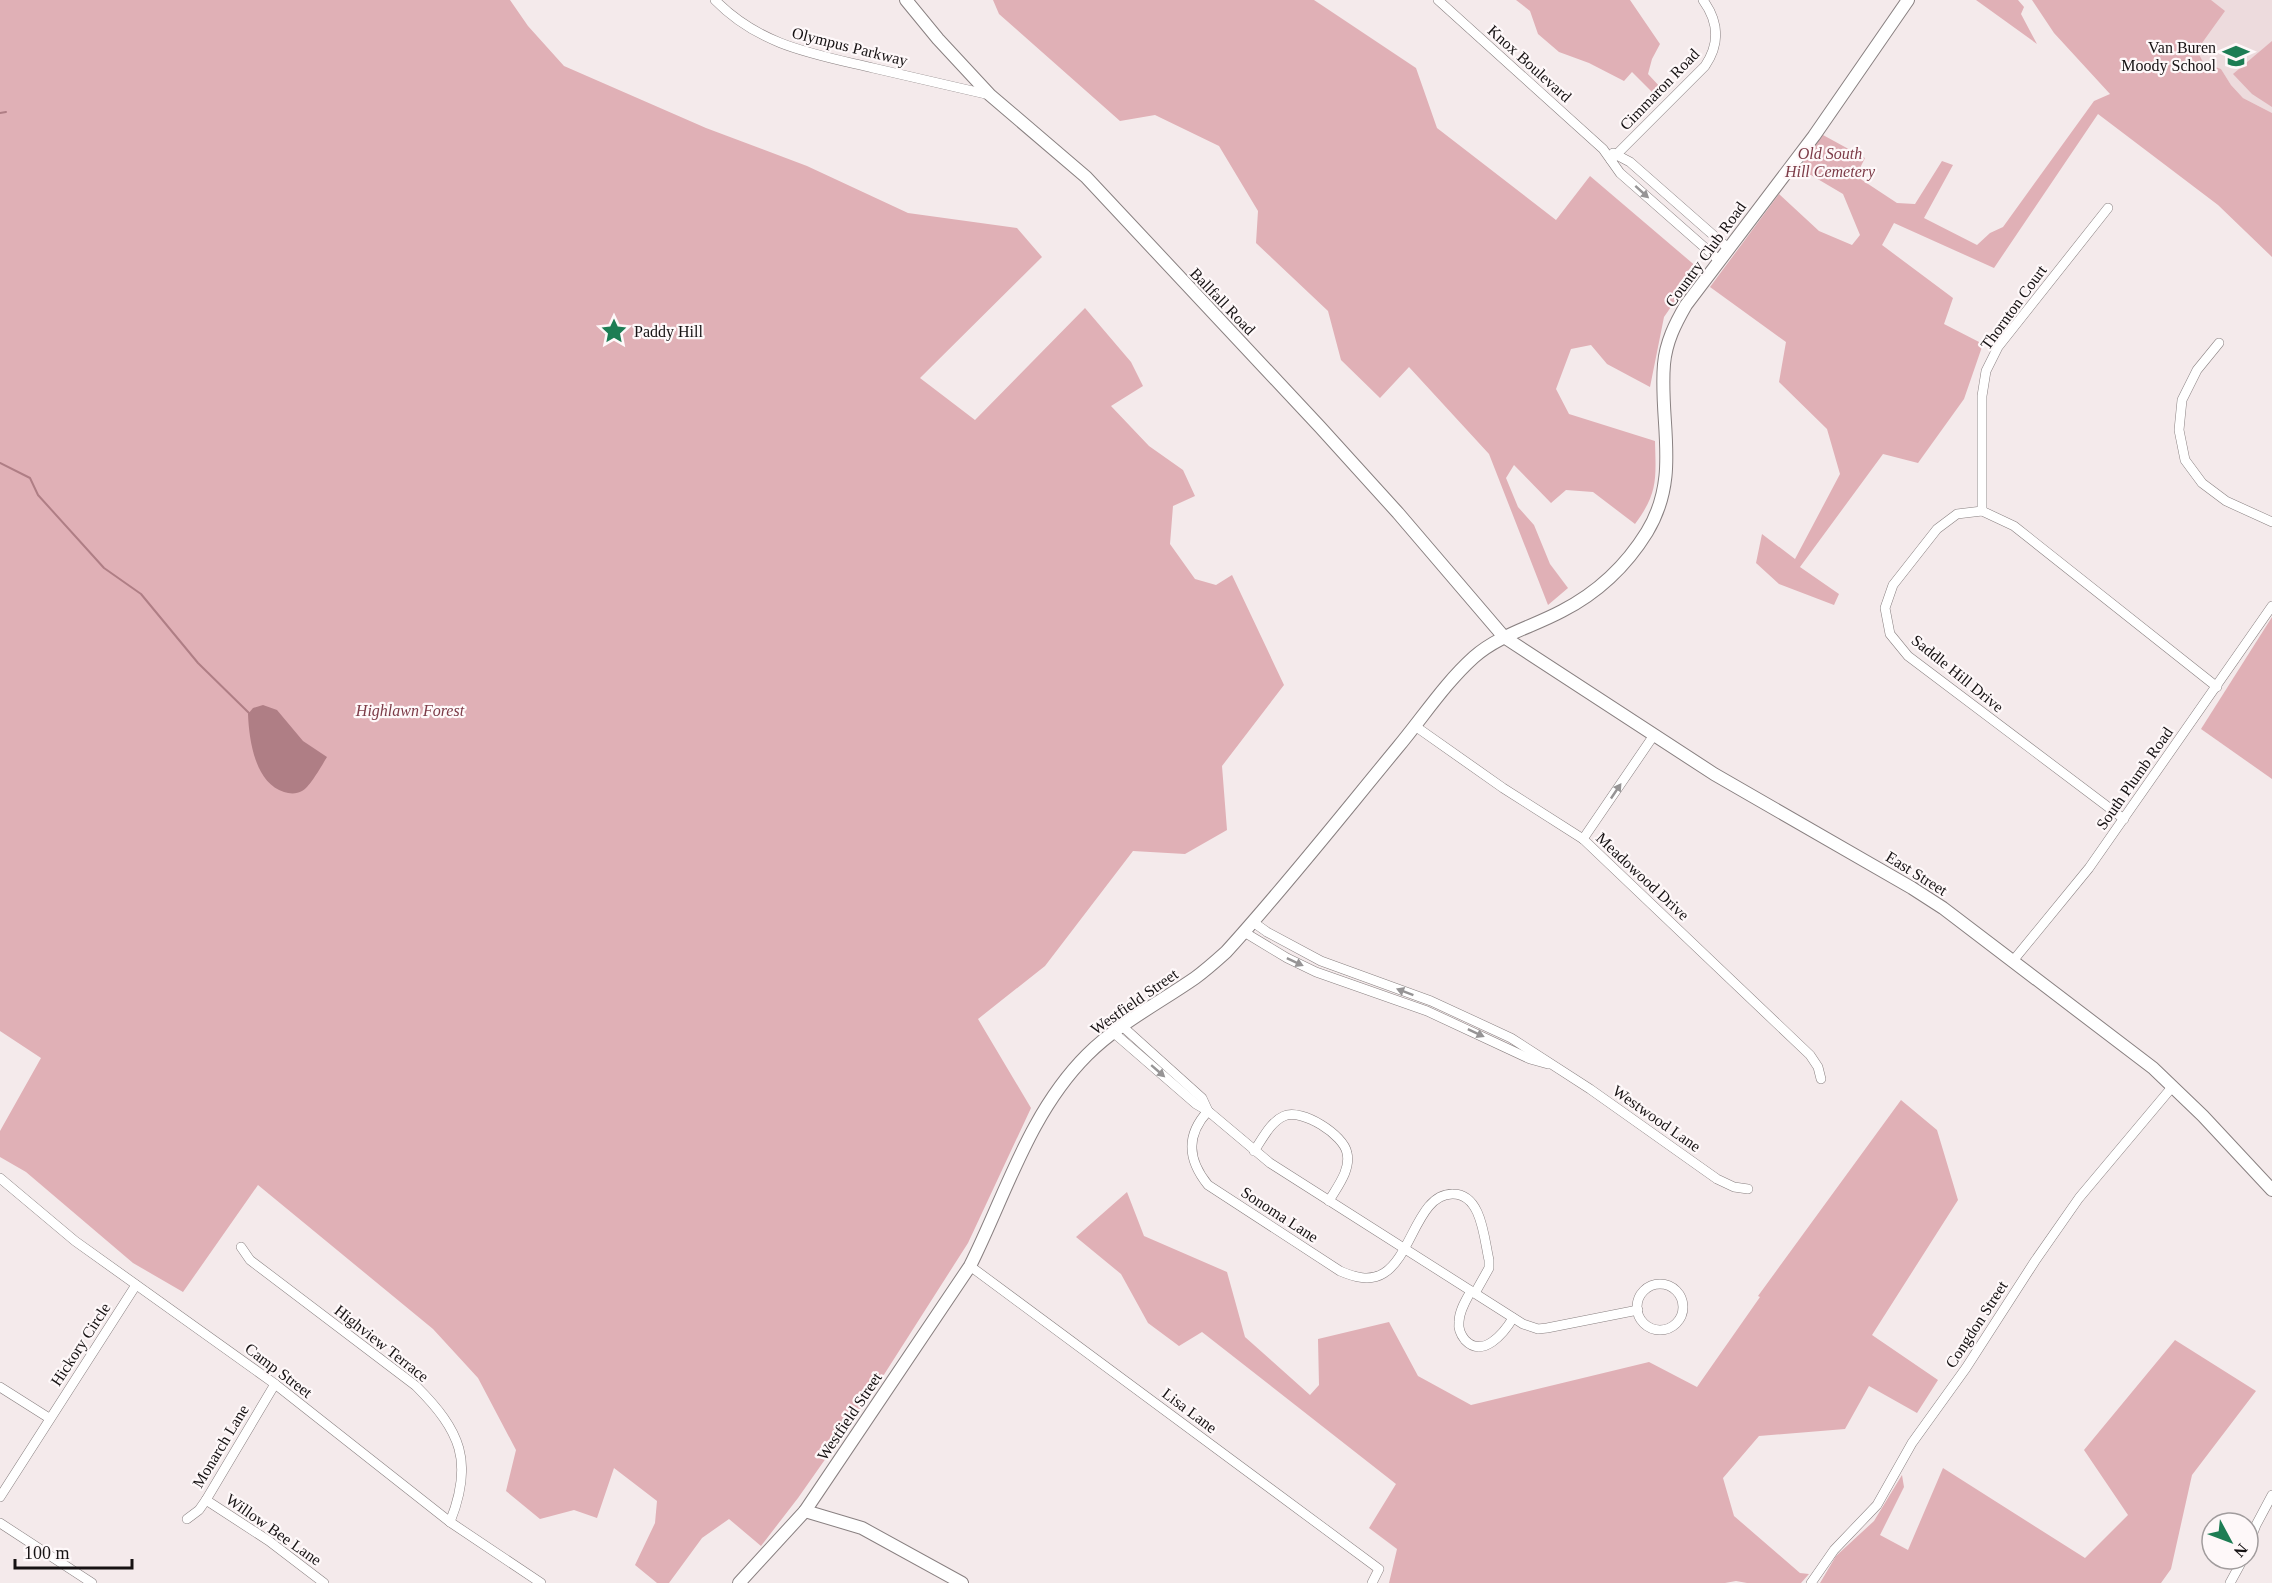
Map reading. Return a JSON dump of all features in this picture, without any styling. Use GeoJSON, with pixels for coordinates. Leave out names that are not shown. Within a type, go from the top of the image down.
{"type":"FeatureCollection","features":[{"type":"Feature","properties":{"kind":"main road","name":"Ballfall Road"},"geometry":{"type":"LineString","coordinates":[[906,0],[938,39],[990,95],[1086,177],[1328,435],[1504,637]]}},
{"type":"Feature","properties":{"kind":"main road","name":"Country Club Road"},"geometry":{"type":"LineString","coordinates":[[1504,637],[1561,612],[1585,598],[1612,576],[1632,554],[1648,530],[1661,500],[1668,466],[1663,387],[1668,342],[1686,305],[1814,136],[1908,0]]}},
{"type":"Feature","properties":{"kind":"main road","name":"Westfield Street"},"geometry":{"type":"LineString","coordinates":[[739,1583],[805,1512],[970,1266],[992,1222],[1035,1123],[1060,1085],[1088,1054],[1118,1029],[1197,976],[1226,952],[1416,726],[1451,681],[1475,656],[1504,637]]}},
{"type":"Feature","properties":{"kind":"main road","name":"East Street"},"geometry":{"type":"LineString","coordinates":[[1504,637],[1747,793],[1943,908],[2173,1086],[2227,1140],[2272,1190]]}},
{"type":"Feature","properties":{"kind":"main road"},"geometry":{"type":"LineString","coordinates":[[805,1512],[862,1528],[962,1583]]}},
{"type":"Feature","properties":{"kind":"street","name":"Olympus Parkway"},"geometry":{"type":"LineString","coordinates":[[715,0],[741,24],[770,40],[804,52],[990,95]]}},
{"type":"Feature","properties":{"kind":"street","name":"Knox Boulevard"},"geometry":{"type":"LineString","coordinates":[[1438,0],[1603,149],[1613,157],[1630,162],[1729,249]]}},
{"type":"Feature","properties":{"kind":"street","name":"Cimmaron Road"},"geometry":{"type":"LineString","coordinates":[[1613,157],[1705,66],[1711,57],[1716,46],[1715,24],[1703,0]]}},
{"type":"Feature","properties":{"kind":"street","name":"Knox Boulevard"},"geometry":{"type":"LineString","coordinates":[[1613,157],[1620,173],[1719,261]]}},
{"type":"Feature","properties":{"kind":"street","name":"Thornton Court"},"geometry":{"type":"LineString","coordinates":[[1982,511],[1982,396],[1986,371],[1998,347],[2108,208]]}},
{"type":"Feature","properties":{"kind":"street"},"geometry":{"type":"LineString","coordinates":[[2219,343],[2197,370],[2182,400],[2180,430],[2185,460],[2202,483],[2226,501],[2272,522]]}},
{"type":"Feature","properties":{"kind":"street"},"geometry":{"type":"LineString","coordinates":[[1982,511],[2014,526],[2217,687]]}},
{"type":"Feature","properties":{"kind":"street","name":"Saddle Hill Drive"},"geometry":{"type":"LineString","coordinates":[[1982,511],[1957,514],[1937,529],[1893,585],[1885,608],[1890,633],[1908,656],[2124,819]]}},
{"type":"Feature","properties":{"kind":"street","name":"South Plumb Road"},"geometry":{"type":"LineString","coordinates":[[2012,962],[2062,903],[2124,819],[2272,606]]}},
{"type":"Feature","properties":{"kind":"street","name":"Meadowood Drive"},"geometry":{"type":"LineString","coordinates":[[1416,726],[1503,788],[1582,839],[1810,1055],[1818,1067],[1821,1079]]}},
{"type":"Feature","properties":{"kind":"street"},"geometry":{"type":"LineString","coordinates":[[1582,839],[1654,735]]}},
{"type":"Feature","properties":{"kind":"street","name":"Westwood Lane"},"geometry":{"type":"LineString","coordinates":[[1253,922],[1321,962],[1511,1038],[1599,1095],[1717,1179],[1734,1187],[1748,1189]]}},
{"type":"Feature","properties":{"kind":"street","name":"Westwood Lane"},"geometry":{"type":"LineString","coordinates":[[1244,932],[1287,958],[1316,972],[1429,1006]]}},
{"type":"Feature","properties":{"kind":"street"},"geometry":{"type":"LineString","coordinates":[[1316,972],[1321,962]]}},
{"type":"Feature","properties":{"kind":"street"},"geometry":{"type":"LineString","coordinates":[[1118,1029],[1202,1098],[1208,1111],[1254,1152],[1513,1318],[1538,1329],[1638,1310]]}},
{"type":"Feature","properties":{"kind":"street","name":"Congdon Street"},"geometry":{"type":"LineString","coordinates":[[1811,1583],[1834,1550],[1877,1505],[1907,1451],[1966,1368],[2074,1206],[2173,1086]]}},
{"type":"Feature","properties":{"kind":"street","name":"Sonoma Lane"},"geometry":{"type":"LineString","coordinates":[[1208,1111],[1197,1123],[1193,1137],[1193,1156],[1199,1174],[1208,1185],[1340,1271],[1352,1276],[1376,1277],[1385,1273],[1394,1264],[1432,1201],[1446,1194],[1460,1194],[1470,1200],[1477,1211],[1489,1260],[1488,1268],[1473,1292],[1459,1322],[1460,1332],[1467,1342],[1478,1347],[1488,1345],[1498,1339],[1513,1318]]}},
{"type":"Feature","properties":{"kind":"street"},"geometry":{"type":"LineString","coordinates":[[1254,1152],[1271,1126],[1286,1115],[1296,1114],[1306,1117],[1333,1133],[1343,1142],[1348,1161],[1346,1170],[1329,1201]]}},
{"type":"Feature","properties":{"kind":"street","name":"Camp Street"},"geometry":{"type":"LineString","coordinates":[[0,1178],[75,1241],[275,1384],[450,1522],[541,1583]]}},
{"type":"Feature","properties":{"kind":"street","name":"Highview Terrace"},"geometry":{"type":"LineString","coordinates":[[241,1247],[250,1260],[416,1386],[435,1405],[461,1452],[464,1471],[456,1508],[450,1522]]}},
{"type":"Feature","properties":{"kind":"street","name":"Lisa Lane"},"geometry":{"type":"LineString","coordinates":[[970,1266],[1379,1569],[1372,1583]]}},
{"type":"Feature","properties":{"kind":"street"},"geometry":{"type":"LineString","coordinates":[[1659,1284],[1673,1288],[1682,1300],[1682,1315],[1672,1326],[1665,1329],[1658,1329],[1644,1323],[1638,1310],[1638,1302],[1646,1290],[1659,1284]]}},
{"type":"Feature","properties":{"kind":"street","name":"Hickory Circle"},"geometry":{"type":"LineString","coordinates":[[0,1497],[136,1285]]}},
{"type":"Feature","properties":{"kind":"street","name":"Monarch Lane"},"geometry":{"type":"LineString","coordinates":[[187,1519],[199,1510],[206,1500],[275,1384]]}},
{"type":"Feature","properties":{"kind":"street"},"geometry":{"type":"LineString","coordinates":[[0,1387],[49,1418]]}},
{"type":"Feature","properties":{"kind":"street"},"geometry":{"type":"LineString","coordinates":[[2260,1519],[2272,1495]]}},
{"type":"Feature","properties":{"kind":"street","name":"Willow Bee Lane"},"geometry":{"type":"LineString","coordinates":[[206,1500],[269,1541],[324,1583]]}},
{"type":"Feature","properties":{"kind":"street"},"geometry":{"type":"LineString","coordinates":[[0,1523],[92,1583]]}},
{"type":"Feature","properties":{"kind":"shaded area","name":"Van Buren Moody School"},"geometry":{"type":"Polygon","coordinates":[[[2150,0],[2272,0],[2272,113],[2243,98],[2221,69],[2203,62],[2197,50],[2150,0]]]}},
{"type":"Feature","properties":{"kind":"shaded area"},"geometry":{"type":"Polygon","coordinates":[[[263,705],[277,710],[303,741],[327,757],[312,781],[300,792],[289,793],[274,787],[260,770],[252,748],[248,714],[253,708],[263,705]]]}},
{"type":"Feature","properties":{"kind":"green space","name":"Highlawn Forest"},"geometry":{"type":"Polygon","coordinates":[[[0,0],[510,0],[528,26],[564,66],[706,128],[807,166],[908,213],[1017,228],[1042,257],[920,378],[975,420],[1085,308],[1131,362],[1143,386],[1111,406],[1149,446],[1183,470],[1195,496],[1173,506],[1170,544],[1195,579],[1216,585],[1232,575],[1284,685],[1222,766],[1227,830],[1185,854],[1133,851],[1045,966],[978,1019],[1031,1108],[968,1243],[878,1384],[798,1498],[761,1546],[729,1519],[702,1538],[669,1583],[657,1583],[635,1565],[655,1523],[657,1501],[614,1468],[597,1518],[574,1510],[540,1519],[506,1491],[516,1450],[478,1378],[433,1329],[258,1185],[183,1292],[133,1263],[26,1172],[0,1157],[0,1131],[41,1058],[0,1031],[0,0]]]}},
{"type":"Feature","properties":{"kind":"green space"},"geometry":{"type":"Polygon","coordinates":[[[993,0],[1314,0],[1416,68],[1437,128],[1556,220],[1590,176],[1698,268],[1664,317],[1650,387],[1607,364],[1591,345],[1571,349],[1556,389],[1569,414],[1655,441],[1656,466],[1652,494],[1635,524],[1593,492],[1566,490],[1551,503],[1514,465],[1506,478],[1518,507],[1534,525],[1550,564],[1568,588],[1548,605],[1489,454],[1409,367],[1380,398],[1341,360],[1328,311],[1256,243],[1258,211],[1219,146],[1155,115],[1120,121],[999,14],[993,0]]]}},
{"type":"Feature","properties":{"kind":"green space"},"geometry":{"type":"Polygon","coordinates":[[[1516,0],[1630,0],[1660,44],[1652,59],[1648,74],[1661,88],[1656,96],[1632,72],[1624,81],[1589,63],[1559,52],[1538,34],[1530,11],[1516,0]]]}},
{"type":"Feature","properties":{"kind":"green space"},"geometry":{"type":"Polygon","coordinates":[[[1976,0],[2018,0],[2024,7],[2021,14],[2037,44],[1976,0]]]}},
{"type":"Feature","properties":{"kind":"green space","name":"Old South Hill Cemetery"},"geometry":{"type":"Polygon","coordinates":[[[2032,0],[2211,0],[2225,11],[2197,50],[2203,62],[2221,69],[2243,98],[2272,113],[2272,257],[2218,205],[2098,114],[1994,268],[1894,223],[1882,245],[1953,298],[1944,324],[1983,344],[1964,399],[1918,463],[1883,454],[1800,567],[1839,594],[1834,605],[1779,584],[1756,563],[1762,534],[1795,559],[1840,474],[1827,429],[1779,382],[1786,342],[1710,287],[1779,194],[1819,231],[1852,245],[1860,235],[1843,194],[1799,168],[1823,135],[1865,158],[1856,176],[1897,203],[1915,204],[1942,161],[1953,165],[1924,218],[1977,245],[1990,233],[2003,227],[2094,101],[2110,94],[2054,33],[2032,0]]]}},
{"type":"Feature","properties":{"kind":"green space"},"geometry":{"type":"Polygon","coordinates":[[[2272,41],[2272,107],[2252,94],[2233,74],[2272,41]]]}},
{"type":"Feature","properties":{"kind":"green space"},"geometry":{"type":"Polygon","coordinates":[[[2272,617],[2272,779],[2201,729],[2272,617]]]}},
{"type":"Feature","properties":{"kind":"green space"},"geometry":{"type":"Polygon","coordinates":[[[1901,1100],[1937,1130],[1958,1200],[1872,1335],[1938,1380],[1917,1413],[1869,1386],[1845,1429],[1759,1436],[1723,1478],[1734,1516],[1800,1573],[1809,1574],[1801,1583],[1736,1581],[1725,1583],[1389,1583],[1397,1549],[1369,1528],[1396,1484],[1202,1332],[1179,1346],[1148,1323],[1121,1274],[1076,1237],[1127,1192],[1144,1236],[1227,1272],[1245,1337],[1310,1395],[1319,1385],[1318,1339],[1389,1322],[1418,1376],[1471,1405],[1649,1362],[1697,1387],[1760,1297],[1758,1296],[1901,1100]]]}},
{"type":"Feature","properties":{"kind":"green space"},"geometry":{"type":"Polygon","coordinates":[[[2175,1340],[2256,1391],[2192,1475],[2171,1569],[2161,1583],[1820,1583],[1836,1556],[1874,1521],[1902,1475],[1904,1487],[1880,1535],[1908,1550],[1943,1468],[2085,1558],[2128,1515],[2084,1450],[2175,1340]]]}},
{"type":"Feature","properties":{"kind":"waterway"},"geometry":{"type":"LineString","coordinates":[[0,113],[6,112]]}},
{"type":"Feature","properties":{"kind":"waterway"},"geometry":{"type":"LineString","coordinates":[[0,463],[30,478],[38,495],[104,568],[141,594],[198,663],[249,713]]}},
{"type":"Feature","properties":{"kind":"place","name":"Van Buren Moody School"},"geometry":{"type":"Point","coordinates":[2236,56]}},
{"type":"Feature","properties":{"kind":"place","name":"Paddy Hill"},"geometry":{"type":"Point","coordinates":[614,331]}}]}
